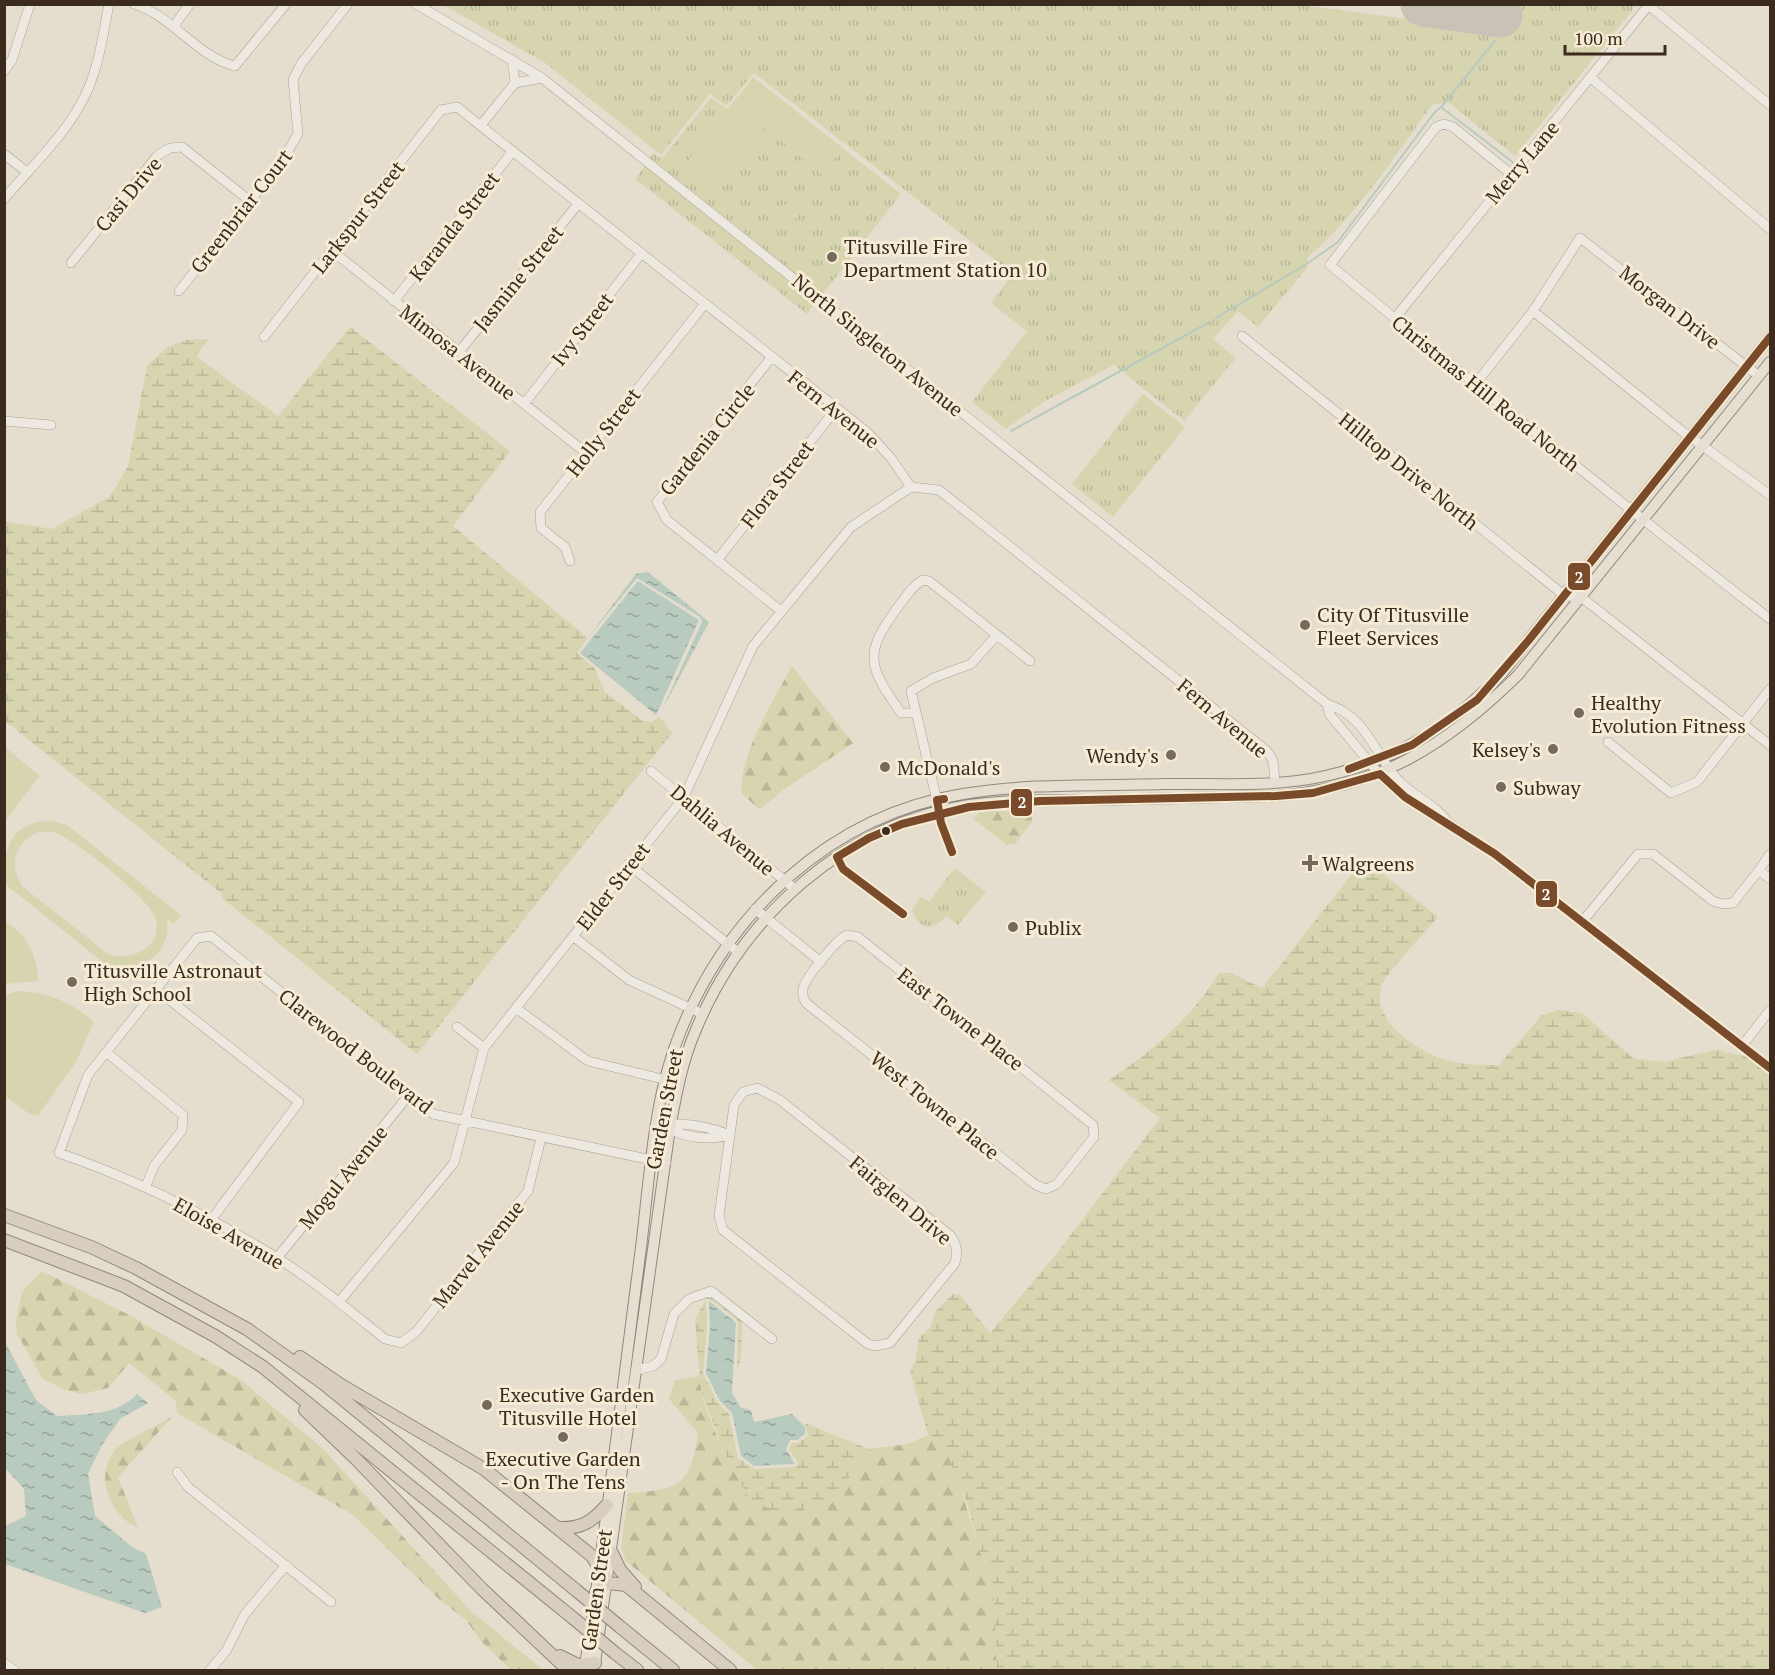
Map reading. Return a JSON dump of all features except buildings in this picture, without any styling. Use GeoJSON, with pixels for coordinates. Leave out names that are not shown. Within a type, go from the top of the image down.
{"type":"FeatureCollection","features":[{"type":"Feature","properties":{"kind":"highway"},"geometry":{"type":"LineString","coordinates":[[4,1215],[91,1247],[136,1268],[212,1308],[270,1344],[323,1383],[673,1671]]}},
{"type":"Feature","properties":{"kind":"highway"},"geometry":{"type":"LineString","coordinates":[[4,1240],[124,1286],[215,1336],[263,1367],[637,1671]]}},
{"type":"Feature","properties":{"kind":"highway"},"geometry":{"type":"LineString","coordinates":[[270,1344],[296,1354],[341,1384],[484,1469],[592,1556],[608,1583]]}},
{"type":"Feature","properties":{"kind":"highway"},"geometry":{"type":"LineString","coordinates":[[263,1367],[282,1391],[356,1459],[482,1589],[568,1671]]}},
{"type":"Feature","properties":{"kind":"highway"},"geometry":{"type":"LineString","coordinates":[[558,1528],[579,1527],[587,1524],[607,1505]]}},
{"type":"Feature","properties":{"kind":"highway"},"geometry":{"type":"LineString","coordinates":[[612,1552],[620,1570],[646,1599]]}},
{"type":"Feature","properties":{"kind":"highway"},"geometry":{"type":"LineString","coordinates":[[596,1592],[608,1583],[626,1585],[646,1599],[730,1671]]}},
{"type":"Feature","properties":{"kind":"highway"},"geometry":{"type":"LineString","coordinates":[[537,1640],[567,1661],[590,1667]]}},
{"type":"Feature","properties":{"kind":"main road","name":"Garden Street"},"geometry":{"type":"LineString","coordinates":[[590,1667],[608,1583],[652,1161],[670,1061],[690,1009],[707,974],[754,909],[784,880],[830,845],[875,822],[959,794],[1004,789],[1275,782],[1329,776],[1370,763],[1412,745],[1446,724],[1477,700],[1565,596],[1770,337]]}},
{"type":"Feature","properties":{"kind":"main road","name":"Garden Street"},"geometry":{"type":"LineString","coordinates":[[590,1667],[596,1592],[607,1505],[625,1410],[636,1370],[670,1128],[679,1083],[703,1014],[738,952],[764,917],[795,889],[856,846],[883,831],[940,812],[990,803],[1313,793],[1380,774],[1446,738],[1481,711],[1518,675],[1770,362]]}},
{"type":"Feature","properties":{"kind":"main road"},"geometry":{"type":"LineString","coordinates":[[1149,799],[1162,789],[1184,784]]}},
{"type":"Feature","properties":{"kind":"main road"},"geometry":{"type":"LineString","coordinates":[[1116,799],[1140,795],[1150,785]]}},
{"type":"Feature","properties":{"kind":"street"},"geometry":{"type":"LineString","coordinates":[[4,71],[30,4]]}},
{"type":"Feature","properties":{"kind":"street"},"geometry":{"type":"LineString","coordinates":[[4,199],[62,132],[84,99],[94,76],[109,4]]}},
{"type":"Feature","properties":{"kind":"street"},"geometry":{"type":"LineString","coordinates":[[134,4],[173,27],[220,62],[235,66],[286,4]]}},
{"type":"Feature","properties":{"kind":"street"},"geometry":{"type":"LineString","coordinates":[[173,27],[190,4]]}},
{"type":"Feature","properties":{"kind":"street","name":"Greenbriar Court"},"geometry":{"type":"LineString","coordinates":[[179,291],[282,161],[298,134],[293,80],[301,64],[348,4]]}},
{"type":"Feature","properties":{"kind":"street","name":"North Singleton Avenue"},"geometry":{"type":"LineString","coordinates":[[416,4],[542,78],[1327,704],[1337,707],[1364,730],[1400,782],[1447,822]]}},
{"type":"Feature","properties":{"kind":"street"},"geometry":{"type":"LineString","coordinates":[[1648,5],[1770,105]]}},
{"type":"Feature","properties":{"kind":"street","name":"Merry Lane"},"geometry":{"type":"LineString","coordinates":[[1395,318],[1648,5]]}},
{"type":"Feature","properties":{"kind":"street"},"geometry":{"type":"LineString","coordinates":[[513,59],[515,83]]}},
{"type":"Feature","properties":{"kind":"street"},"geometry":{"type":"LineString","coordinates":[[482,125],[515,83],[542,78]]}},
{"type":"Feature","properties":{"kind":"street"},"geometry":{"type":"LineString","coordinates":[[1591,78],[1770,229]]}},
{"type":"Feature","properties":{"kind":"street","name":"Fern Avenue"},"geometry":{"type":"LineString","coordinates":[[457,107],[867,432],[891,458],[910,487],[939,490],[1267,751],[1273,761],[1275,782]]}},
{"type":"Feature","properties":{"kind":"street","name":"Larkspur Street"},"geometry":{"type":"LineString","coordinates":[[264,337],[441,110],[457,107]]}},
{"type":"Feature","properties":{"kind":"street","name":"Christmas Hill Road North"},"geometry":{"type":"LineString","coordinates":[[1511,174],[1453,127],[1444,124],[1436,127],[1330,265],[1474,386],[1642,521],[1770,619]]}},
{"type":"Feature","properties":{"kind":"street","name":"Casi Drive"},"geometry":{"type":"LineString","coordinates":[[71,263],[158,155],[170,148],[182,147],[250,201]]}},
{"type":"Feature","properties":{"kind":"street","name":"Karanda Street"},"geometry":{"type":"LineString","coordinates":[[394,301],[513,151]]}},
{"type":"Feature","properties":{"kind":"street"},"geometry":{"type":"LineString","coordinates":[[4,154],[27,172]]}},
{"type":"Feature","properties":{"kind":"street","name":"Jasmine Street"},"geometry":{"type":"LineString","coordinates":[[459,352],[578,204]]}},
{"type":"Feature","properties":{"kind":"street","name":"Morgan Drive"},"geometry":{"type":"LineString","coordinates":[[1533,311],[1580,238],[1759,376]]}},
{"type":"Feature","properties":{"kind":"street","name":"Mimosa Avenue"},"geometry":{"type":"LineString","coordinates":[[331,250],[586,453]]}},
{"type":"Feature","properties":{"kind":"street","name":"Ivy Street"},"geometry":{"type":"LineString","coordinates":[[524,404],[641,254]]}},
{"type":"Feature","properties":{"kind":"street","name":"Holly Street"},"geometry":{"type":"LineString","coordinates":[[570,561],[565,547],[541,528],[540,512],[704,305]]}},
{"type":"Feature","properties":{"kind":"street"},"geometry":{"type":"LineString","coordinates":[[1474,386],[1533,311],[1770,495]]}},
{"type":"Feature","properties":{"kind":"street","name":"Hilltop Drive North"},"geometry":{"type":"LineString","coordinates":[[1242,336],[1565,596]]}},
{"type":"Feature","properties":{"kind":"street","name":"Gardenia Circle"},"geometry":{"type":"LineString","coordinates":[[771,358],[657,502],[667,520],[781,611]]}},
{"type":"Feature","properties":{"kind":"street","name":"Flora Street"},"geometry":{"type":"LineString","coordinates":[[718,559],[836,409]]}},
{"type":"Feature","properties":{"kind":"street"},"geometry":{"type":"LineString","coordinates":[[4,420],[51,425]]}},
{"type":"Feature","properties":{"kind":"street","name":"Elder Street"},"geometry":{"type":"LineString","coordinates":[[339,1302],[454,1163],[484,1048],[574,937],[628,864],[684,797],[753,646],[851,526],[910,487]]}},
{"type":"Feature","properties":{"kind":"street"},"geometry":{"type":"LineString","coordinates":[[915,713],[901,713],[875,675],[874,655],[879,632],[918,582],[929,581],[1030,661]]}},
{"type":"Feature","properties":{"kind":"street"},"geometry":{"type":"LineString","coordinates":[[1565,596],[1581,597],[1770,745]]}},
{"type":"Feature","properties":{"kind":"street"},"geometry":{"type":"LineString","coordinates":[[940,812],[911,691],[933,678],[970,664],[997,635]]}},
{"type":"Feature","properties":{"kind":"street"},"geometry":{"type":"LineString","coordinates":[[1608,742],[1671,793],[1697,782],[1770,689]]}},
{"type":"Feature","properties":{"kind":"street","name":"North Singleton Avenue"},"geometry":{"type":"LineString","coordinates":[[1327,704],[1330,715],[1380,774],[1406,797],[1447,822]]}},
{"type":"Feature","properties":{"kind":"street","name":"Dahlia Avenue"},"geometry":{"type":"LineString","coordinates":[[651,771],[795,889]]}},
{"type":"Feature","properties":{"kind":"street"},"geometry":{"type":"LineString","coordinates":[[1447,822],[1582,922],[1770,1068]]}},
{"type":"Feature","properties":{"kind":"street"},"geometry":{"type":"LineString","coordinates":[[1582,922],[1638,854],[1653,855],[1713,901],[1723,904],[1733,903],[1770,854]]}},
{"type":"Feature","properties":{"kind":"street"},"geometry":{"type":"LineString","coordinates":[[628,864],[738,952]]}},
{"type":"Feature","properties":{"kind":"street"},"geometry":{"type":"LineString","coordinates":[[1759,870],[1770,879]]}},
{"type":"Feature","properties":{"kind":"street"},"geometry":{"type":"LineString","coordinates":[[754,909],[821,962]]}},
{"type":"Feature","properties":{"kind":"street","name":"Clarewood Boulevard"},"geometry":{"type":"LineString","coordinates":[[157,990],[197,938],[204,935],[211,936],[433,1114],[666,1163]]}},
{"type":"Feature","properties":{"kind":"street"},"geometry":{"type":"LineString","coordinates":[[574,937],[629,980],[703,1014]]}},
{"type":"Feature","properties":{"kind":"street","name":"East Towne Place"},"geometry":{"type":"LineString","coordinates":[[821,962],[842,937],[858,937],[1087,1118],[1093,1125],[1094,1137]]}},
{"type":"Feature","properties":{"kind":"street","name":"West Towne Place"},"geometry":{"type":"LineString","coordinates":[[821,962],[803,989],[806,1003],[1036,1185],[1046,1189],[1057,1184],[1094,1137]]}},
{"type":"Feature","properties":{"kind":"street"},"geometry":{"type":"LineString","coordinates":[[146,1186],[153,1166],[182,1130],[183,1115],[106,1052],[157,990],[299,1102],[211,1220]]}},
{"type":"Feature","properties":{"kind":"street"},"geometry":{"type":"LineString","coordinates":[[516,1008],[588,1061],[679,1083]]}},
{"type":"Feature","properties":{"kind":"street"},"geometry":{"type":"LineString","coordinates":[[1742,1046],[1770,1010]]}},
{"type":"Feature","properties":{"kind":"street"},"geometry":{"type":"LineString","coordinates":[[457,1028],[484,1048]]}},
{"type":"Feature","properties":{"kind":"street","name":"Eloise Avenue"},"geometry":{"type":"LineString","coordinates":[[106,1052],[88,1075],[58,1153],[146,1186],[211,1220],[277,1258],[339,1302],[385,1339]]}},
{"type":"Feature","properties":{"kind":"street","name":"Fairglen Drive"},"geometry":{"type":"LineString","coordinates":[[750,1089],[764,1090],[951,1236],[958,1253],[955,1263],[893,1341],[883,1346],[868,1344],[723,1230],[719,1216],[730,1135],[737,1098],[750,1089]]}},
{"type":"Feature","properties":{"kind":"street","name":"Mogul Avenue"},"geometry":{"type":"LineString","coordinates":[[277,1258],[408,1096]]}},
{"type":"Feature","properties":{"kind":"street"},"geometry":{"type":"LineString","coordinates":[[657,1125],[670,1128],[678,1124],[718,1130],[730,1135]]}},
{"type":"Feature","properties":{"kind":"street","name":"Marvel Avenue"},"geometry":{"type":"LineString","coordinates":[[385,1339],[402,1343],[416,1332],[528,1191],[541,1138]]}},
{"type":"Feature","properties":{"kind":"street"},"geometry":{"type":"LineString","coordinates":[[636,1370],[653,1366],[661,1359],[674,1314],[688,1299],[711,1291],[772,1339]]}},
{"type":"Feature","properties":{"kind":"street"},"geometry":{"type":"LineString","coordinates":[[177,1472],[188,1487],[331,1602]]}},
{"type":"Feature","properties":{"kind":"street"},"geometry":{"type":"LineString","coordinates":[[210,1671],[226,1652],[245,1614],[286,1565]]}},
{"type":"Feature","properties":{"kind":"street"},"geometry":{"type":"LineString","coordinates":[[4,1663],[14,1671]]}},
{"type":"Feature","properties":{"kind":"green space"},"geometry":{"type":"Polygon","coordinates":[[[443,5],[1301,5],[1508,32],[1513,5],[1633,5],[1632,11],[1515,156],[1448,102],[1432,105],[1359,204],[1326,241],[1308,257],[1307,268],[1258,327],[1238,311],[1213,339],[1236,358],[1184,421],[1114,365],[1045,401],[1006,429],[972,402],[1027,331],[991,303],[1013,274],[754,73],[726,106],[710,94],[661,155],[544,62],[443,5]]]}},
{"type":"Feature","properties":{"kind":"green space"},"geometry":{"type":"Polygon","coordinates":[[[753,77],[843,149],[822,174],[764,128],[718,185],[687,162],[753,77]]]}},
{"type":"Feature","properties":{"kind":"green space"},"geometry":{"type":"Polygon","coordinates":[[[754,78],[901,194],[822,295],[650,158],[653,153],[660,158],[663,157],[711,98],[728,109],[754,78]]]}},
{"type":"Feature","properties":{"kind":"green space"},"geometry":{"type":"Polygon","coordinates":[[[646,164],[817,301],[807,314],[635,179],[646,164]]]}},
{"type":"Feature","properties":{"kind":"green space"},"geometry":{"type":"Polygon","coordinates":[[[790,198],[804,209],[796,219],[782,208],[790,198]]]}},
{"type":"Feature","properties":{"kind":"green space"},"geometry":{"type":"Polygon","coordinates":[[[350,327],[510,451],[453,526],[588,638],[577,653],[595,669],[605,692],[643,721],[652,722],[659,716],[672,733],[417,1054],[222,898],[221,893],[5,721],[4,521],[52,529],[110,496],[128,467],[147,366],[167,347],[186,340],[209,339],[196,356],[278,416],[350,327]]]}},
{"type":"Feature","properties":{"kind":"green space"},"geometry":{"type":"Polygon","coordinates":[[[1143,394],[1185,427],[1113,517],[1072,484],[1143,394]]]}},
{"type":"Feature","properties":{"kind":"green space"},"geometry":{"type":"Polygon","coordinates":[[[792,666],[853,743],[783,790],[760,810],[741,793],[746,759],[759,727],[792,666]]]}},
{"type":"Feature","properties":{"kind":"green space"},"geometry":{"type":"Polygon","coordinates":[[[5,747],[40,776],[5,821],[5,747]]]}},
{"type":"Feature","properties":{"kind":"green space"},"geometry":{"type":"Polygon","coordinates":[[[981,811],[1031,811],[1032,822],[1015,844],[1007,845],[973,819],[981,811]]]}},
{"type":"Feature","properties":{"kind":"green space"},"geometry":{"type":"Polygon","coordinates":[[[52,821],[67,825],[181,915],[174,924],[167,919],[164,944],[150,960],[128,967],[104,963],[5,884],[6,859],[12,839],[26,826],[52,821]],[[38,832],[24,842],[16,855],[15,870],[22,886],[108,954],[128,956],[145,949],[156,935],[157,925],[154,915],[138,895],[110,870],[66,838],[56,833],[38,832]]]}},
{"type":"Feature","properties":{"kind":"green space"},"geometry":{"type":"Polygon","coordinates":[[[1364,859],[1438,917],[1385,979],[1380,997],[1387,1019],[1395,1029],[1425,1051],[1459,1063],[1499,1065],[1541,1016],[1558,1010],[1582,1013],[1633,1058],[1663,1062],[1720,1049],[1724,1052],[1751,1057],[1770,1072],[1770,1670],[997,1670],[993,1585],[986,1560],[980,1553],[967,1503],[944,1446],[928,1435],[910,1371],[915,1362],[919,1338],[931,1326],[935,1312],[953,1294],[960,1295],[990,1333],[1057,1253],[1160,1118],[1109,1080],[1156,1045],[1184,1019],[1219,973],[1231,973],[1262,988],[1364,859]]]}},
{"type":"Feature","properties":{"kind":"green space"},"geometry":{"type":"Polygon","coordinates":[[[955,868],[986,892],[958,925],[946,916],[936,925],[923,925],[912,910],[921,897],[929,902],[955,868]]]}},
{"type":"Feature","properties":{"kind":"green space"},"geometry":{"type":"Polygon","coordinates":[[[5,922],[20,933],[30,947],[36,963],[38,981],[5,984],[5,922]]]}},
{"type":"Feature","properties":{"kind":"green space"},"geometry":{"type":"Polygon","coordinates":[[[18,991],[39,993],[59,999],[94,1022],[76,1062],[39,1114],[31,1115],[5,1096],[5,995],[18,991]]]}},
{"type":"Feature","properties":{"kind":"green space"},"geometry":{"type":"Polygon","coordinates":[[[42,1271],[131,1316],[241,1380],[322,1448],[471,1611],[543,1670],[511,1670],[481,1641],[466,1620],[440,1600],[353,1515],[177,1413],[176,1401],[129,1363],[108,1388],[82,1394],[65,1390],[43,1379],[17,1334],[16,1321],[22,1292],[42,1271]]]}},
{"type":"Feature","properties":{"kind":"green space"},"geometry":{"type":"Polygon","coordinates":[[[707,1297],[742,1320],[741,1357],[737,1371],[738,1321],[710,1299],[706,1299],[707,1327],[703,1373],[717,1402],[729,1414],[738,1458],[754,1469],[796,1467],[798,1463],[789,1449],[792,1443],[798,1443],[808,1436],[805,1423],[869,1449],[845,1484],[819,1502],[794,1511],[772,1510],[749,1499],[724,1452],[701,1390],[695,1320],[707,1297]]]}},
{"type":"Feature","properties":{"kind":"green space"},"geometry":{"type":"Polygon","coordinates":[[[699,1374],[711,1423],[749,1498],[845,1484],[869,1449],[907,1444],[928,1435],[944,1445],[956,1472],[980,1553],[987,1563],[991,1577],[996,1608],[997,1670],[757,1670],[626,1561],[621,1548],[628,1493],[670,1487],[686,1475],[691,1465],[698,1433],[669,1399],[675,1380],[697,1377],[699,1374]]]}},
{"type":"Feature","properties":{"kind":"green space"},"geometry":{"type":"Polygon","coordinates":[[[172,1417],[118,1477],[138,1528],[120,1515],[108,1495],[105,1483],[109,1461],[118,1447],[172,1417]]]}},
{"type":"Feature","properties":{"kind":"water"},"geometry":{"type":"Polygon","coordinates":[[[648,572],[709,622],[662,710],[702,622],[700,617],[637,578],[587,639],[636,574],[648,572]]]}},
{"type":"Feature","properties":{"kind":"water"},"geometry":{"type":"Polygon","coordinates":[[[638,581],[699,620],[656,715],[580,653],[638,581]]]}},
{"type":"Feature","properties":{"kind":"water"},"geometry":{"type":"Polygon","coordinates":[[[709,1301],[736,1323],[732,1393],[741,1408],[751,1410],[754,1422],[792,1414],[805,1427],[805,1434],[797,1440],[790,1440],[786,1449],[795,1464],[754,1466],[741,1456],[732,1413],[720,1401],[706,1373],[710,1327],[709,1301]]]}},
{"type":"Feature","properties":{"kind":"water"},"geometry":{"type":"Polygon","coordinates":[[[5,1342],[36,1400],[57,1416],[110,1410],[129,1401],[137,1394],[148,1403],[120,1419],[102,1445],[88,1474],[95,1516],[132,1547],[146,1554],[162,1607],[145,1613],[5,1564],[5,1526],[26,1516],[24,1489],[5,1468],[5,1342]]]}},
{"type":"Feature","properties":{"kind":"waterway"},"geometry":{"type":"LineString","coordinates":[[465,9],[468,4]]}},
{"type":"Feature","properties":{"kind":"waterway"},"geometry":{"type":"LineString","coordinates":[[1442,106],[1495,41]]}},
{"type":"Feature","properties":{"kind":"waterway"},"geometry":{"type":"LineString","coordinates":[[1216,318],[1308,263],[1338,242],[1434,113],[1441,107],[1515,164]]}},
{"type":"Feature","properties":{"kind":"waterway"},"geometry":{"type":"LineString","coordinates":[[1011,431],[1208,323]]}},
{"type":"Feature","properties":{"kind":"taxiway"},"geometry":{"type":"LineString","coordinates":[[1500,15],[1501,4]]}},
{"type":"Feature","properties":{"kind":"runway"},"geometry":{"type":"LineString","coordinates":[[1423,4],[1500,15]]}},
{"type":"Feature","properties":{"kind":"transit line","name":"2"},"geometry":{"type":"LineString","coordinates":[[1349,769],[1412,745],[1477,700],[1528,641],[1770,337]]}},
{"type":"Feature","properties":{"kind":"transit line","name":"2"},"geometry":{"type":"LineString","coordinates":[[903,914],[843,869],[837,857],[869,838],[902,824],[969,807],[1040,801],[1276,796],[1313,793],[1380,774],[1405,797],[1495,854],[1770,1068]]}},
{"type":"Feature","properties":{"kind":"transit line","name":"2"},"geometry":{"type":"LineString","coordinates":[[944,799],[937,800],[941,823],[952,852]]}},
{"type":"Feature","properties":{"kind":"place","name":"Titusville Fire Department Station 10"},"geometry":{"type":"Point","coordinates":[832,257]}},
{"type":"Feature","properties":{"kind":"place","name":"City Of Titusville Fleet Services"},"geometry":{"type":"Point","coordinates":[1305,625]}},
{"type":"Feature","properties":{"kind":"place","name":"Healthy Evolution Fitness"},"geometry":{"type":"Point","coordinates":[1579,713]}},
{"type":"Feature","properties":{"kind":"place","name":"Kelsey's"},"geometry":{"type":"Point","coordinates":[1553,749]}},
{"type":"Feature","properties":{"kind":"place","name":"Wendy's"},"geometry":{"type":"Point","coordinates":[1171,755]}},
{"type":"Feature","properties":{"kind":"place","name":"McDonald's"},"geometry":{"type":"Point","coordinates":[885,767]}},
{"type":"Feature","properties":{"kind":"place","name":"Subway"},"geometry":{"type":"Point","coordinates":[1501,787]}},
{"type":"Feature","properties":{"kind":"place","name":"Walgreens"},"geometry":{"type":"Point","coordinates":[1310,863]}},
{"type":"Feature","properties":{"kind":"place","name":"Publix"},"geometry":{"type":"Point","coordinates":[1013,927]}},
{"type":"Feature","properties":{"kind":"place","name":"Titusville Astronaut High School"},"geometry":{"type":"Point","coordinates":[72,982]}},
{"type":"Feature","properties":{"kind":"place","name":"Executive Garden Titusville Hotel"},"geometry":{"type":"Point","coordinates":[487,1405]}},
{"type":"Feature","properties":{"kind":"place","name":"Executive Garden - On The Tens"},"geometry":{"type":"Point","coordinates":[563,1437]}}]}
